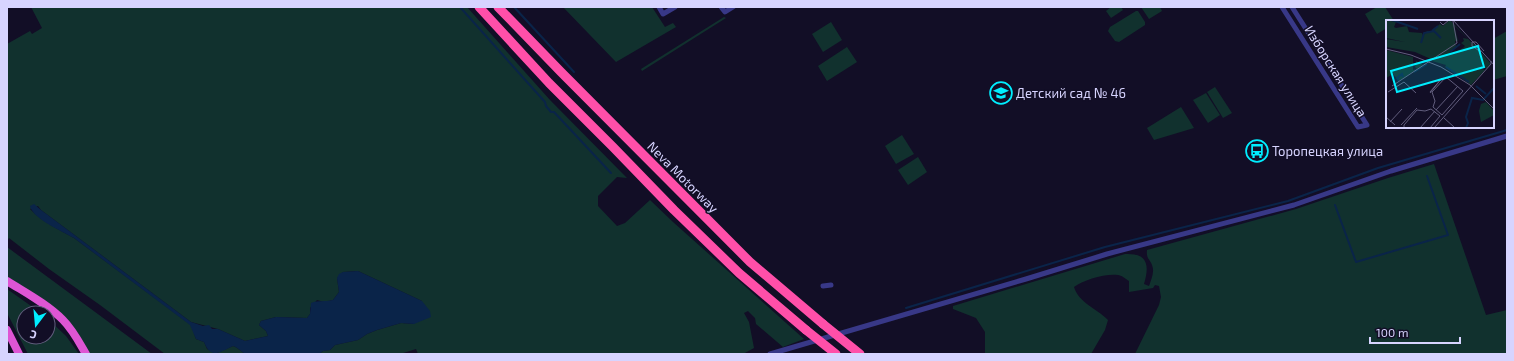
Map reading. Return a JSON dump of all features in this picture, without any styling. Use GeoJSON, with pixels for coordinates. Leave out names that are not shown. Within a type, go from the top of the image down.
{"type":"FeatureCollection","features":[{"type":"Feature","properties":{"kind":"highway"},"geometry":{"type":"LineString","coordinates":[[479,7],[549,83],[674,210],[739,273],[836,354]]}},
{"type":"Feature","properties":{"kind":"highway","name":"Neva Motorway"},"geometry":{"type":"LineString","coordinates":[[498,7],[745,256],[860,354]]}},
{"type":"Feature","properties":{"kind":"highway"},"geometry":{"type":"LineString","coordinates":[[7,282],[60,317],[74,334],[86,354]]}},
{"type":"Feature","properties":{"kind":"highway"},"geometry":{"type":"LineString","coordinates":[[7,330],[19,354]]}},
{"type":"Feature","properties":{"kind":"street"},"geometry":{"type":"LineString","coordinates":[[659,7],[663,14],[675,7]]}},
{"type":"Feature","properties":{"kind":"street"},"geometry":{"type":"LineString","coordinates":[[721,7],[725,12],[733,7]]}},
{"type":"Feature","properties":{"kind":"street","name":"Изборская улица"},"geometry":{"type":"LineString","coordinates":[[1282,7],[1358,127],[1366,125],[1292,7]]}},
{"type":"Feature","properties":{"kind":"street"},"geometry":{"type":"LineString","coordinates":[[770,354],[1107,254],[1294,205],[1390,171],[1507,136]]}},
{"type":"Feature","properties":{"kind":"street"},"geometry":{"type":"LineString","coordinates":[[823,286],[831,286]]}},
{"type":"Feature","properties":{"kind":"green space"},"geometry":{"type":"Polygon","coordinates":[[[31,7],[467,7],[550,100],[627,178],[617,177],[598,196],[598,206],[617,226],[625,223],[650,200],[804,339],[783,347],[756,324],[755,318],[748,311],[744,313],[749,322],[754,348],[743,354],[418,354],[416,349],[400,354],[319,354],[323,351],[330,350],[335,345],[358,340],[377,330],[401,323],[414,324],[422,301],[358,271],[343,272],[337,278],[339,292],[333,300],[324,302],[317,300],[310,308],[310,314],[307,318],[276,317],[261,321],[259,325],[266,331],[268,336],[245,341],[218,329],[191,322],[41,210],[38,206],[30,209],[45,222],[74,238],[191,325],[196,339],[204,342],[207,349],[217,353],[233,346],[246,354],[165,354],[9,238],[7,241],[7,44],[30,31],[32,34],[42,28],[31,7]]]}},
{"type":"Feature","properties":{"kind":"green space"},"geometry":{"type":"Polygon","coordinates":[[[563,7],[652,7],[665,27],[673,23],[676,27],[616,62],[563,7]]]}},
{"type":"Feature","properties":{"kind":"green space"},"geometry":{"type":"Polygon","coordinates":[[[1111,7],[1121,7],[1123,10],[1111,18],[1106,11],[1111,7]]]}},
{"type":"Feature","properties":{"kind":"green space"},"geometry":{"type":"Polygon","coordinates":[[[1141,7],[1160,7],[1162,11],[1149,19],[1141,7]]]}},
{"type":"Feature","properties":{"kind":"green space"},"geometry":{"type":"Polygon","coordinates":[[[1377,7],[1385,7],[1393,20],[1386,20],[1386,29],[1377,34],[1365,14],[1377,7]]]}},
{"type":"Feature","properties":{"kind":"green space"},"geometry":{"type":"Polygon","coordinates":[[[1138,11],[1145,22],[1145,25],[1119,42],[1115,41],[1108,31],[1110,27],[1138,11]]]}},
{"type":"Feature","properties":{"kind":"green space"},"geometry":{"type":"Polygon","coordinates":[[[724,17],[726,18],[642,71],[641,69],[724,17]]]}},
{"type":"Feature","properties":{"kind":"green space"},"geometry":{"type":"Polygon","coordinates":[[[831,22],[842,40],[823,52],[812,34],[831,22]]]}},
{"type":"Feature","properties":{"kind":"green space"},"geometry":{"type":"Polygon","coordinates":[[[1507,31],[1507,76],[1494,80],[1494,38],[1507,31]]]}},
{"type":"Feature","properties":{"kind":"green space"},"geometry":{"type":"Polygon","coordinates":[[[847,47],[857,62],[827,81],[818,66],[847,47]]]}},
{"type":"Feature","properties":{"kind":"green space"},"geometry":{"type":"Polygon","coordinates":[[[1215,87],[1232,113],[1223,118],[1207,92],[1215,87]]]}},
{"type":"Feature","properties":{"kind":"green space"},"geometry":{"type":"Polygon","coordinates":[[[1206,93],[1220,115],[1208,123],[1193,100],[1206,93]]]}},
{"type":"Feature","properties":{"kind":"green space"},"geometry":{"type":"Polygon","coordinates":[[[1181,107],[1194,128],[1154,140],[1147,128],[1181,107]]]}},
{"type":"Feature","properties":{"kind":"green space"},"geometry":{"type":"Polygon","coordinates":[[[902,135],[914,154],[896,164],[885,146],[902,135]]]}},
{"type":"Feature","properties":{"kind":"green space"},"geometry":{"type":"Polygon","coordinates":[[[918,157],[927,172],[908,185],[898,170],[918,157]]]}},
{"type":"Feature","properties":{"kind":"green space"},"geometry":{"type":"Polygon","coordinates":[[[1434,164],[1486,315],[1507,310],[1507,354],[1135,354],[1159,305],[1161,297],[1159,286],[1155,285],[1153,288],[1129,292],[1129,281],[1118,275],[1107,275],[1095,278],[1074,287],[1076,293],[1084,301],[1108,320],[1105,330],[1091,354],[985,354],[985,332],[976,318],[953,309],[953,306],[1125,254],[1138,255],[1145,261],[1147,271],[1144,284],[1149,286],[1153,270],[1147,250],[1296,209],[1434,164]]]}},
{"type":"Feature","properties":{"kind":"green space"},"geometry":{"type":"Polygon","coordinates":[[[7,247],[152,354],[89,354],[76,332],[56,316],[56,305],[42,305],[7,277],[7,247]]]}},
{"type":"Feature","properties":{"kind":"green space"},"geometry":{"type":"Polygon","coordinates":[[[7,289],[30,305],[16,305],[16,331],[7,313],[7,289]]]}},
{"type":"Feature","properties":{"kind":"green space"},"geometry":{"type":"Polygon","coordinates":[[[56,327],[66,336],[79,354],[28,354],[23,345],[56,345],[56,327]]]}},
{"type":"Feature","properties":{"kind":"water"},"geometry":{"type":"Polygon","coordinates":[[[34,204],[191,322],[203,326],[209,325],[212,329],[218,329],[245,341],[268,336],[266,331],[259,325],[261,321],[276,317],[307,318],[310,314],[311,303],[333,300],[339,292],[337,278],[339,274],[343,272],[358,271],[422,301],[430,311],[431,317],[414,324],[401,323],[377,330],[358,340],[335,345],[330,350],[323,351],[319,354],[246,354],[233,346],[220,352],[213,353],[207,348],[204,342],[196,339],[190,325],[74,238],[36,216],[30,206],[34,204]]]}},
{"type":"Feature","properties":{"kind":"waterway"},"geometry":{"type":"LineString","coordinates":[[460,7],[545,102],[546,106],[551,112],[554,112],[611,173]]}},
{"type":"Feature","properties":{"kind":"waterway"},"geometry":{"type":"LineString","coordinates":[[514,7],[574,72]]}},
{"type":"Feature","properties":{"kind":"waterway"},"geometry":{"type":"LineString","coordinates":[[906,308],[1105,247],[1288,201],[1378,168],[1507,130]]}},
{"type":"Feature","properties":{"kind":"waterway"},"geometry":{"type":"LineString","coordinates":[[1335,205],[1356,262],[1448,235],[1427,176]]}},
{"type":"Feature","properties":{"kind":"place","name":"Детский сад № 46"},"geometry":{"type":"Point","coordinates":[1001,93]}},
{"type":"Feature","properties":{"kind":"place","name":"Торопецкая улица"},"geometry":{"type":"Point","coordinates":[1257,151]}}]}
